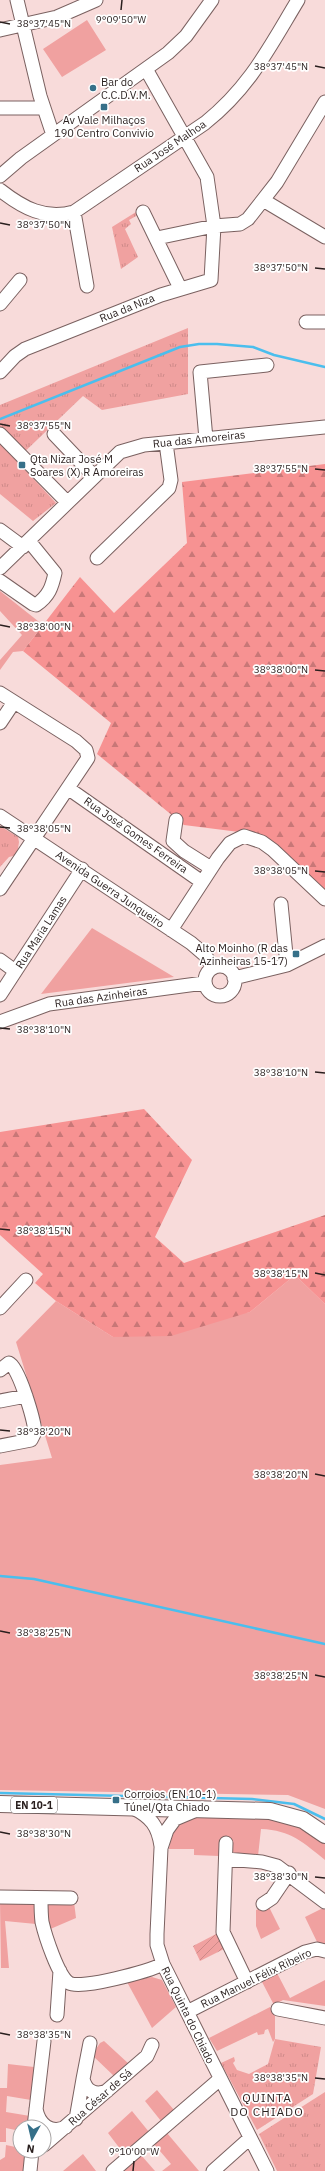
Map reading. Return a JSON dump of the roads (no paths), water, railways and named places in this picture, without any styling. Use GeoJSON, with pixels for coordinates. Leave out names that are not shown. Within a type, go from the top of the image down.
{"type":"FeatureCollection","features":[{"type":"Feature","properties":{"kind":"main road","name":"EN 10-1"},"geometry":{"type":"LineString","coordinates":[[0,1804],[257,1810],[281,1813],[303,1820],[325,1835]]}},
{"type":"Feature","properties":{"kind":"street"},"geometry":{"type":"LineString","coordinates":[[17,0],[44,108],[53,135]]}},
{"type":"Feature","properties":{"kind":"street"},"geometry":{"type":"LineString","coordinates":[[0,30],[57,16],[96,0]]}},
{"type":"Feature","properties":{"kind":"street"},"geometry":{"type":"LineString","coordinates":[[0,176],[20,158],[168,53],[186,36],[212,0]]}},
{"type":"Feature","properties":{"kind":"street","name":"Rua José Malhoa"},"geometry":{"type":"LineString","coordinates":[[0,190],[14,201],[32,211],[55,214],[74,212],[214,115],[247,83],[298,0]]}},
{"type":"Feature","properties":{"kind":"street"},"geometry":{"type":"LineString","coordinates":[[146,69],[207,177],[214,226]]}},
{"type":"Feature","properties":{"kind":"street"},"geometry":{"type":"LineString","coordinates":[[156,238],[214,226],[244,222],[277,182],[325,102]]}},
{"type":"Feature","properties":{"kind":"street"},"geometry":{"type":"LineString","coordinates":[[0,108],[44,108]]}},
{"type":"Feature","properties":{"kind":"street"},"geometry":{"type":"LineString","coordinates":[[263,200],[325,237]]}},
{"type":"Feature","properties":{"kind":"street"},"geometry":{"type":"LineString","coordinates":[[74,212],[87,286]]}},
{"type":"Feature","properties":{"kind":"street"},"geometry":{"type":"LineString","coordinates":[[146,216],[180,288]]}},
{"type":"Feature","properties":{"kind":"street","name":"Rua da Niza"},"geometry":{"type":"LineString","coordinates":[[0,372],[15,356],[25,349],[180,288],[211,280],[214,226]]}},
{"type":"Feature","properties":{"kind":"street"},"geometry":{"type":"LineString","coordinates":[[0,304],[20,280]]}},
{"type":"Feature","properties":{"kind":"street"},"geometry":{"type":"LineString","coordinates":[[306,322],[325,322]]}},
{"type":"Feature","properties":{"kind":"street"},"geometry":{"type":"LineString","coordinates":[[206,439],[200,372],[267,365]]}},
{"type":"Feature","properties":{"kind":"street","name":"Rua das Amoreiras"},"geometry":{"type":"LineString","coordinates":[[0,568],[120,452],[144,445],[325,427]]}},
{"type":"Feature","properties":{"kind":"street"},"geometry":{"type":"LineString","coordinates":[[0,434],[67,502]]}},
{"type":"Feature","properties":{"kind":"street"},"geometry":{"type":"LineString","coordinates":[[54,434],[94,476]]}},
{"type":"Feature","properties":{"kind":"street"},"geometry":{"type":"LineString","coordinates":[[97,558],[169,488],[171,480],[166,443]]}},
{"type":"Feature","properties":{"kind":"street"},"geometry":{"type":"LineString","coordinates":[[0,530],[26,544],[55,573],[50,592],[40,603],[33,604],[0,581]]}},
{"type":"Feature","properties":{"kind":"street"},"geometry":{"type":"LineString","coordinates":[[0,693],[76,741],[86,750],[88,758],[69,789],[0,889]]}},
{"type":"Feature","properties":{"kind":"street"},"geometry":{"type":"LineString","coordinates":[[0,723],[14,702]]}},
{"type":"Feature","properties":{"kind":"street","name":"Rua José Gomes Ferreira"},"geometry":{"type":"LineString","coordinates":[[69,789],[202,882]]}},
{"type":"Feature","properties":{"kind":"street","name":"Avenida Guerra Junqueiro"},"geometry":{"type":"LineString","coordinates":[[0,816],[171,930],[205,955],[213,968]]}},
{"type":"Feature","properties":{"kind":"street"},"geometry":{"type":"LineString","coordinates":[[176,820],[173,841],[184,851],[215,863]]}},
{"type":"Feature","properties":{"kind":"street"},"geometry":{"type":"LineString","coordinates":[[171,930],[202,882],[230,843],[244,836],[262,842],[273,850],[325,899]]}},
{"type":"Feature","properties":{"kind":"street","name":"Rua Maria Lamas"},"geometry":{"type":"LineString","coordinates":[[0,995],[82,870]]}},
{"type":"Feature","properties":{"kind":"street"},"geometry":{"type":"LineString","coordinates":[[281,904],[287,965]]}},
{"type":"Feature","properties":{"kind":"street"},"geometry":{"type":"LineString","coordinates":[[234,978],[287,965],[325,946]]}},
{"type":"Feature","properties":{"kind":"street"},"geometry":{"type":"LineString","coordinates":[[0,960],[15,971]]}},
{"type":"Feature","properties":{"kind":"street"},"geometry":{"type":"LineString","coordinates":[[218,966],[228,969],[234,978],[233,988],[225,995],[214,995],[204,983],[206,974],[218,966]]}},
{"type":"Feature","properties":{"kind":"street","name":"Rua das Azinheiras"},"geometry":{"type":"LineString","coordinates":[[0,1022],[48,1004],[204,983]]}},
{"type":"Feature","properties":{"kind":"street"},"geometry":{"type":"LineString","coordinates":[[1,1304],[26,1280]]}},
{"type":"Feature","properties":{"kind":"street"},"geometry":{"type":"LineString","coordinates":[[0,1370],[9,1363],[13,1365],[26,1396],[35,1429],[34,1437],[31,1440],[0,1446]]}},
{"type":"Feature","properties":{"kind":"street"},"geometry":{"type":"LineString","coordinates":[[0,1401],[26,1396]]}},
{"type":"Feature","properties":{"kind":"street"},"geometry":{"type":"LineString","coordinates":[[132,1808],[146,1814],[162,1830]]}},
{"type":"Feature","properties":{"kind":"street","name":"Rua Quinta do Chiado"},"geometry":{"type":"LineString","coordinates":[[163,1809],[156,1934],[157,1945],[163,1964],[267,2171]]}},
{"type":"Feature","properties":{"kind":"street","name":"Rua Quinta do Chiado"},"geometry":{"type":"LineString","coordinates":[[162,1830],[181,1815],[207,1809]]}},
{"type":"Feature","properties":{"kind":"street"},"geometry":{"type":"LineString","coordinates":[[226,1843],[223,1932],[247,1982]]}},
{"type":"Feature","properties":{"kind":"street"},"geometry":{"type":"LineString","coordinates":[[226,1859],[270,1864],[289,1874],[325,1902]]}},
{"type":"Feature","properties":{"kind":"street"},"geometry":{"type":"LineString","coordinates":[[263,1904],[272,1898],[289,1874]]}},
{"type":"Feature","properties":{"kind":"street"},"geometry":{"type":"LineString","coordinates":[[0,1897],[71,1898]]}},
{"type":"Feature","properties":{"kind":"street"},"geometry":{"type":"LineString","coordinates":[[40,1898],[44,1927],[60,1971],[69,1982],[80,1986]]}},
{"type":"Feature","properties":{"kind":"street","name":"Rua Manuel Félix Ribeiro"},"geometry":{"type":"LineString","coordinates":[[187,2012],[311,1949],[325,1951]]}},
{"type":"Feature","properties":{"kind":"street"},"geometry":{"type":"LineString","coordinates":[[60,1971],[57,2015],[69,1991],[80,1986],[148,1971],[163,1964]]}},
{"type":"Feature","properties":{"kind":"street"},"geometry":{"type":"LineString","coordinates":[[278,2009],[325,2018]]}},
{"type":"Feature","properties":{"kind":"street"},"geometry":{"type":"LineString","coordinates":[[35,2119],[44,2041]]}},
{"type":"Feature","properties":{"kind":"street"},"geometry":{"type":"LineString","coordinates":[[36,2108],[40,2121],[44,2125],[56,2130],[71,2123],[83,2079],[90,2044]]}},
{"type":"Feature","properties":{"kind":"street","name":"Rua César de Sá"},"geometry":{"type":"LineString","coordinates":[[52,2139],[147,2056],[152,2045]]}},
{"type":"Feature","properties":{"kind":"street"},"geometry":{"type":"LineString","coordinates":[[83,2079],[87,2088],[91,2092],[102,2093],[107,2091]]}},
{"type":"Feature","properties":{"kind":"street"},"geometry":{"type":"LineString","coordinates":[[113,2171],[220,2079]]}},
{"type":"Feature","properties":{"kind":"street"},"geometry":{"type":"LineString","coordinates":[[213,2171],[250,2138]]}},
{"type":"Feature","properties":{"kind":"street"},"geometry":{"type":"LineString","coordinates":[[30,2169],[31,2159]]}},
{"type":"Feature","properties":{"kind":"street"},"geometry":{"type":"LineString","coordinates":[[30,2169],[35,2159]]}},
{"type":"Feature","properties":{"kind":"waterway"},"geometry":{"type":"LineString","coordinates":[[0,419],[180,347],[199,344],[253,347],[274,355],[325,367]]}},
{"type":"Feature","properties":{"kind":"waterway"},"geometry":{"type":"LineString","coordinates":[[0,1576],[34,1579],[325,1644]]}},
{"type":"Feature","properties":{"kind":"waterway"},"geometry":{"type":"LineString","coordinates":[[0,1793],[252,1799],[294,1804],[325,1819]]}},
{"type":"Feature","properties":{"kind":"place","name":"Bar do C.C.D.V.M."},"geometry":{"type":"Point","coordinates":[93,88]}},
{"type":"Feature","properties":{"kind":"place","name":"Av Vale Milhaços 190 Centro Convivio"},"geometry":{"type":"Point","coordinates":[104,107]}},
{"type":"Feature","properties":{"kind":"place","name":"Qta Nizar José M Soares (X) R Amoreiras"},"geometry":{"type":"Point","coordinates":[22,465]}},
{"type":"Feature","properties":{"kind":"place","name":"Alto Moinho (R das Azinheiras 15-17)"},"geometry":{"type":"Point","coordinates":[296,954]}},
{"type":"Feature","properties":{"kind":"place","name":"Corroios (EN 10-1) Túnel/Qta Chiado"},"geometry":{"type":"Point","coordinates":[116,1800]}},
{"type":"Feature","properties":{"kind":"district","name":"QUINTA DO CHIADO"},"geometry":{"type":"Point","coordinates":[267,2104]}}]}
